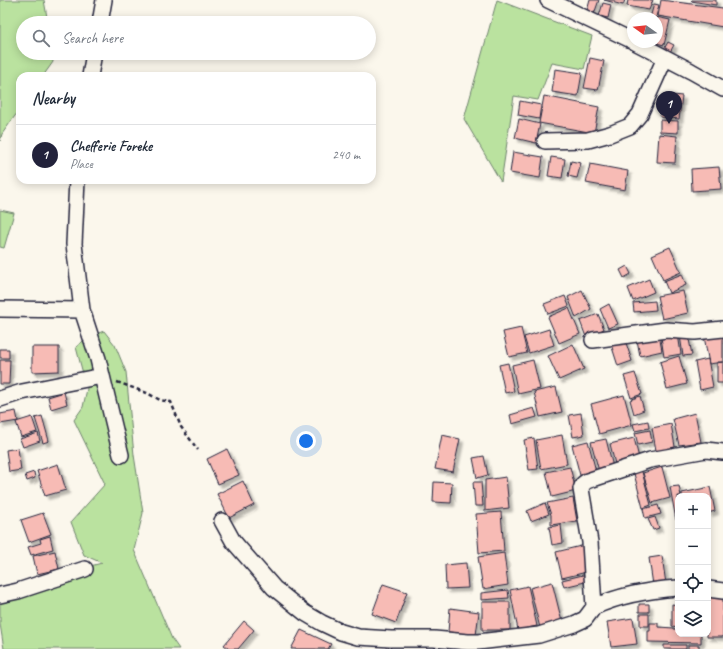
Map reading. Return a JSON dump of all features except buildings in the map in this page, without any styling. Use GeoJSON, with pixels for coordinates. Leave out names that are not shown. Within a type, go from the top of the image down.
{"type":"FeatureCollection","features":[{"type":"Feature","properties":{"kind":"street"},"geometry":{"type":"LineString","coordinates":[[101,16],[104,0]]}},
{"type":"Feature","properties":{"kind":"street"},"geometry":{"type":"LineString","coordinates":[[548,0],[627,38]]}},
{"type":"Feature","properties":{"kind":"street"},"geometry":{"type":"LineString","coordinates":[[647,48],[723,89]]}},
{"type":"Feature","properties":{"kind":"street"},"geometry":{"type":"LineString","coordinates":[[545,142],[588,140],[610,134],[630,126],[640,114],[665,58]]}},
{"type":"Feature","properties":{"kind":"street"},"geometry":{"type":"LineString","coordinates":[[91,72],[93,60]]}},
{"type":"Feature","properties":{"kind":"street"},"geometry":{"type":"LineString","coordinates":[[77,184],[74,244],[82,310],[98,359],[120,455]]}},
{"type":"Feature","properties":{"kind":"street"},"geometry":{"type":"LineString","coordinates":[[0,309],[82,310]]}},
{"type":"Feature","properties":{"kind":"street"},"geometry":{"type":"LineString","coordinates":[[593,340],[666,330],[695,332],[723,329]]}},
{"type":"Feature","properties":{"kind":"street"},"geometry":{"type":"LineString","coordinates":[[0,399],[22,392],[102,376]]}},
{"type":"Feature","properties":{"kind":"street"},"geometry":{"type":"LineString","coordinates":[[594,607],[590,542],[581,488],[583,484],[587,481],[650,460],[706,450],[723,452]]}},
{"type":"Feature","properties":{"kind":"street"},"geometry":{"type":"LineString","coordinates":[[222,521],[234,541],[274,588],[295,605],[322,623],[341,632],[358,637],[434,639],[468,642],[539,635],[585,619],[594,607],[611,599],[644,592],[675,588]]}},
{"type":"Feature","properties":{"kind":"street"},"geometry":{"type":"LineString","coordinates":[[0,595],[18,591],[85,569]]}},
{"type":"Feature","properties":{"kind":"street"},"geometry":{"type":"LineString","coordinates":[[711,589],[723,591]]}},
{"type":"Feature","properties":{"kind":"path"},"geometry":{"type":"LineString","coordinates":[[102,376],[147,393],[160,400],[170,402],[181,427],[198,450]]}},
{"type":"Feature","properties":{"kind":"green space"},"geometry":{"type":"Polygon","coordinates":[[[0,0],[44,0],[47,16],[16,16],[16,60],[53,60],[53,62],[46,72],[16,72],[16,115],[2,134],[0,141],[0,0]]]}},
{"type":"Feature","properties":{"kind":"green space"},"geometry":{"type":"Polygon","coordinates":[[[497,0],[592,36],[584,69],[552,63],[538,100],[514,96],[501,182],[464,119],[497,0]]]}},
{"type":"Feature","properties":{"kind":"green space"},"geometry":{"type":"Polygon","coordinates":[[[0,210],[14,213],[4,248],[0,247],[0,210]]]}},
{"type":"Feature","properties":{"kind":"green space"},"geometry":{"type":"Polygon","coordinates":[[[104,331],[115,345],[126,372],[134,455],[143,513],[134,550],[172,639],[179,649],[4,649],[0,624],[0,589],[102,563],[84,555],[71,522],[105,484],[74,420],[83,407],[87,389],[76,347],[88,337],[104,331]]]}},
{"type":"Feature","properties":{"kind":"place","name":"Chefferie Foreke"},"geometry":{"type":"Point","coordinates":[669,124]}}]}
